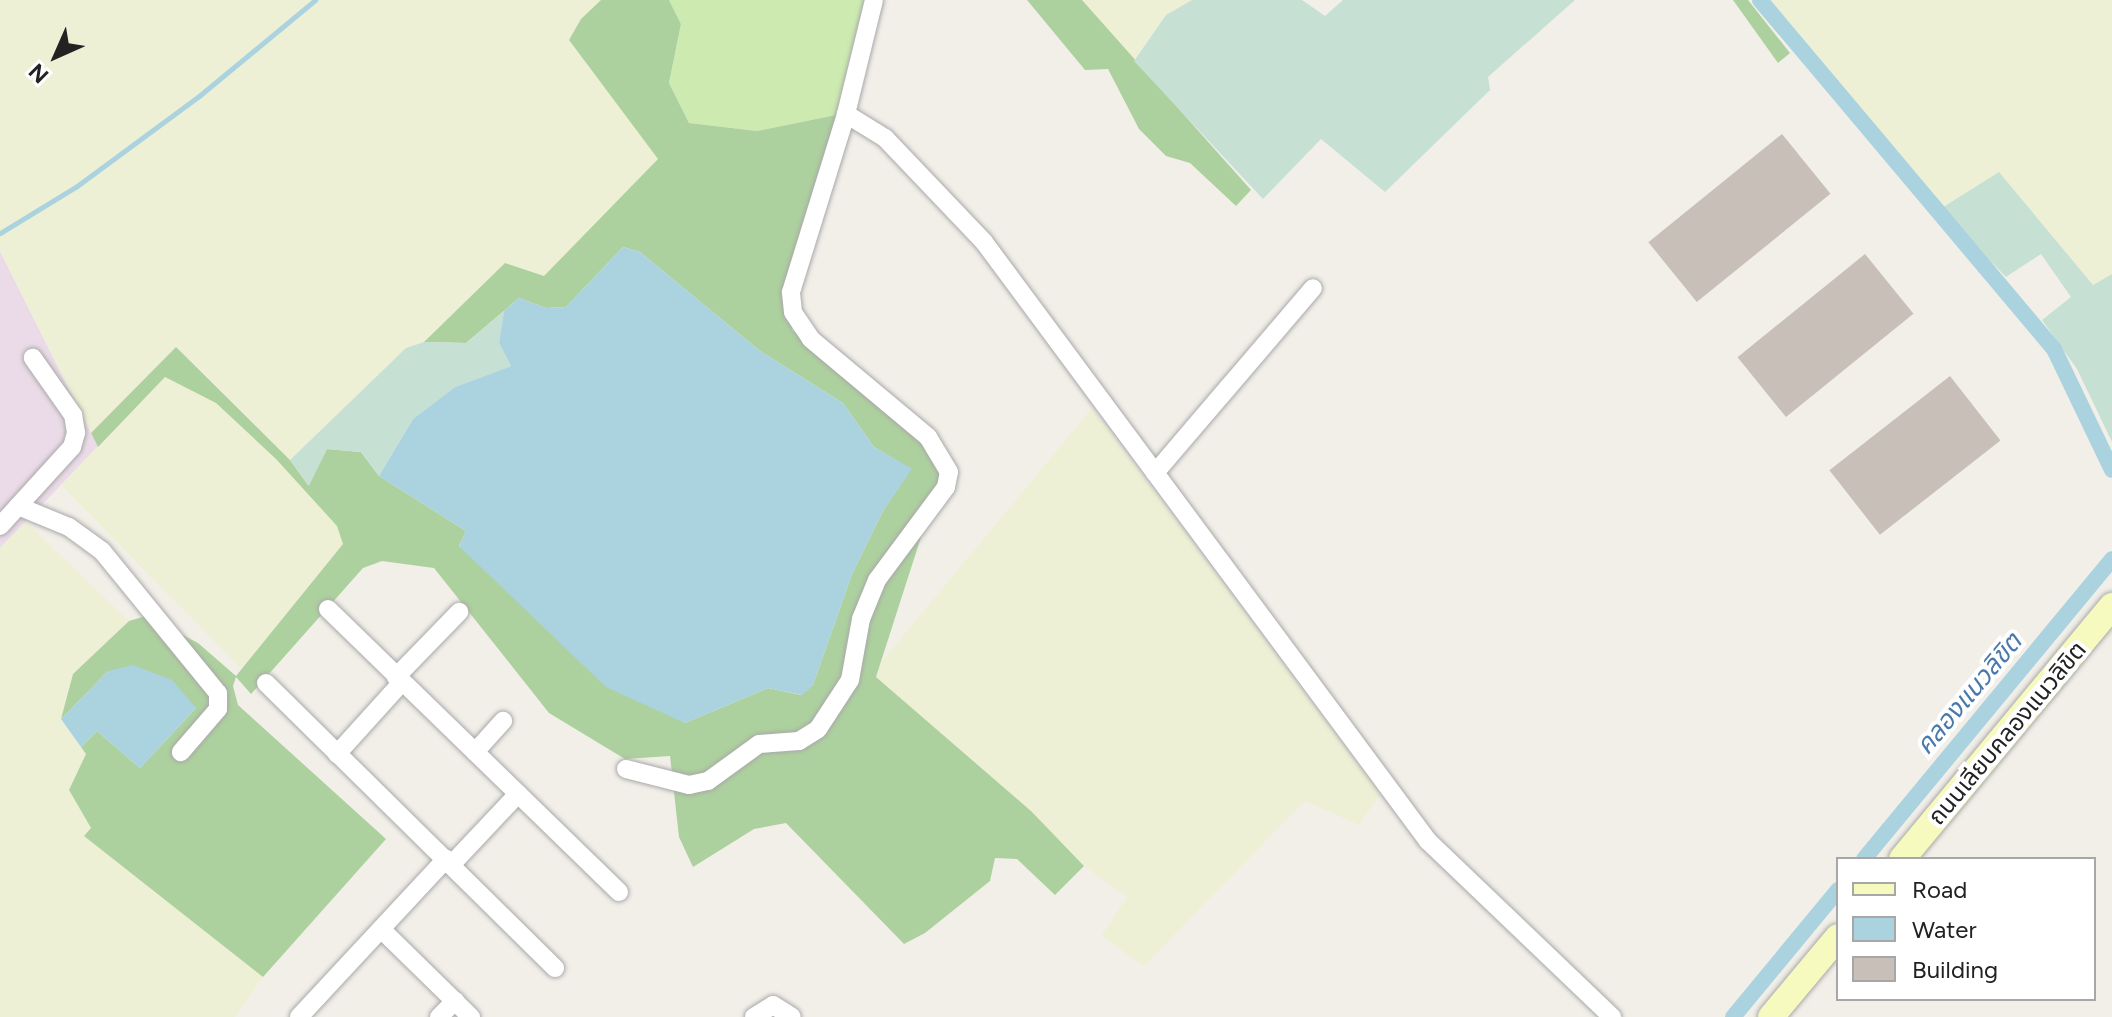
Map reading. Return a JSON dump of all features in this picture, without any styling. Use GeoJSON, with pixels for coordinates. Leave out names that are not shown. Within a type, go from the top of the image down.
{"type":"FeatureCollection","features":[{"type":"Feature","properties":{"kind":"street"},"geometry":{"type":"LineString","coordinates":[[626,769],[689,785],[708,781],[759,744],[799,741],[818,729],[850,680],[861,619],[877,580],[946,487],[949,472],[928,437],[811,339],[793,312],[791,292],[846,114],[874,0]]}},
{"type":"Feature","properties":{"kind":"street"},"geometry":{"type":"LineString","coordinates":[[846,114],[885,138],[984,242],[1428,841],[1612,1017]]}},
{"type":"Feature","properties":{"kind":"street"},"geometry":{"type":"LineString","coordinates":[[1155,473],[1313,288]]}},
{"type":"Feature","properties":{"kind":"street"},"geometry":{"type":"LineString","coordinates":[[0,526],[72,447],[76,433],[73,415],[33,358]]}},
{"type":"Feature","properties":{"kind":"street"},"geometry":{"type":"LineString","coordinates":[[18,506],[59,522],[102,551],[218,693],[218,709],[181,752]]}},
{"type":"Feature","properties":{"kind":"street","name":"ถนนเลียบคลองแนวลิขิต"},"geometry":{"type":"LineString","coordinates":[[1904,857],[2112,606]]}},
{"type":"Feature","properties":{"kind":"street"},"geometry":{"type":"LineString","coordinates":[[328,609],[619,892]]}},
{"type":"Feature","properties":{"kind":"street"},"geometry":{"type":"LineString","coordinates":[[337,754],[459,612]]}},
{"type":"Feature","properties":{"kind":"street"},"geometry":{"type":"LineString","coordinates":[[266,683],[555,968]]}},
{"type":"Feature","properties":{"kind":"street"},"geometry":{"type":"LineString","coordinates":[[475,752],[503,721]]}},
{"type":"Feature","properties":{"kind":"street"},"geometry":{"type":"LineString","coordinates":[[299,1017],[381,929],[518,794]]}},
{"type":"Feature","properties":{"kind":"street"},"geometry":{"type":"LineString","coordinates":[[381,929],[471,1017]]}},
{"type":"Feature","properties":{"kind":"street"},"geometry":{"type":"LineString","coordinates":[[1771,1017],[1836,939]]}},
{"type":"Feature","properties":{"kind":"street"},"geometry":{"type":"LineString","coordinates":[[439,1017],[455,1001]]}},
{"type":"Feature","properties":{"kind":"street"},"geometry":{"type":"LineString","coordinates":[[754,1017],[773,1005],[792,1017]]}},
{"type":"Feature","properties":{"kind":"shaded area"},"geometry":{"type":"Polygon","coordinates":[[[0,251],[98,447],[0,548],[0,251]]]}},
{"type":"Feature","properties":{"kind":"green space"},"geometry":{"type":"Polygon","coordinates":[[[0,0],[601,0],[581,19],[569,41],[659,158],[544,276],[505,263],[424,342],[406,348],[290,460],[176,347],[91,433],[0,251],[0,0]]]}},
{"type":"Feature","properties":{"kind":"green space"},"geometry":{"type":"Polygon","coordinates":[[[601,0],[669,0],[681,24],[669,83],[689,123],[757,131],[836,115],[792,330],[923,439],[941,475],[876,677],[1031,811],[1084,866],[1055,895],[1017,859],[995,858],[990,881],[925,933],[904,944],[786,823],[754,829],[693,867],[679,837],[670,756],[625,759],[549,713],[434,568],[382,561],[363,568],[251,694],[236,677],[233,686],[238,705],[386,839],[263,977],[84,836],[91,828],[69,790],[86,754],[81,747],[97,731],[140,768],[196,708],[108,671],[61,719],[73,674],[129,621],[146,616],[198,643],[236,676],[343,544],[337,526],[276,459],[216,403],[165,377],[98,447],[91,433],[176,347],[290,460],[308,485],[327,449],[361,452],[379,476],[466,531],[459,546],[685,723],[768,688],[801,695],[813,685],[852,574],[883,511],[911,469],[874,447],[843,403],[760,351],[640,252],[623,247],[566,307],[546,308],[519,298],[466,343],[424,342],[505,263],[544,276],[658,159],[569,40],[581,19],[601,0]]]}},
{"type":"Feature","properties":{"kind":"green space"},"geometry":{"type":"Polygon","coordinates":[[[669,0],[865,0],[836,115],[757,131],[689,123],[669,83],[681,24],[669,0]]]}},
{"type":"Feature","properties":{"kind":"green space"},"geometry":{"type":"Polygon","coordinates":[[[1027,0],[1082,0],[1251,190],[1236,206],[1190,163],[1166,156],[1139,129],[1108,69],[1085,70],[1027,0]]]}},
{"type":"Feature","properties":{"kind":"green space"},"geometry":{"type":"Polygon","coordinates":[[[1082,0],[1192,0],[1166,15],[1134,61],[1082,0]]]}},
{"type":"Feature","properties":{"kind":"green space"},"geometry":{"type":"Polygon","coordinates":[[[1192,0],[1302,0],[1325,16],[1343,0],[1575,0],[1488,77],[1490,90],[1385,192],[1321,139],[1263,199],[1134,61],[1166,15],[1192,0]]]}},
{"type":"Feature","properties":{"kind":"green space"},"geometry":{"type":"Polygon","coordinates":[[[1733,0],[1748,0],[1790,53],[1778,63],[1733,0]]]}},
{"type":"Feature","properties":{"kind":"green space"},"geometry":{"type":"Polygon","coordinates":[[[1768,0],[2112,0],[2112,274],[2093,285],[1999,172],[1940,209],[1768,0]]]}},
{"type":"Feature","properties":{"kind":"green space"},"geometry":{"type":"Polygon","coordinates":[[[1999,172],[2093,285],[2112,274],[2112,442],[2077,369],[2042,320],[2071,297],[2041,254],[2006,277],[1940,209],[1999,172]]]}},
{"type":"Feature","properties":{"kind":"green space"},"geometry":{"type":"Polygon","coordinates":[[[504,311],[499,343],[511,366],[455,387],[413,419],[379,476],[361,452],[327,449],[309,486],[290,460],[406,348],[424,342],[466,343],[504,311]]]}},
{"type":"Feature","properties":{"kind":"green space"},"geometry":{"type":"Polygon","coordinates":[[[164,376],[216,403],[276,459],[337,526],[343,544],[241,669],[61,485],[164,376]]]}},
{"type":"Feature","properties":{"kind":"green space"},"geometry":{"type":"Polygon","coordinates":[[[1092,408],[1380,794],[1359,825],[1305,801],[1144,966],[1101,936],[1127,897],[1084,866],[1031,811],[876,677],[878,666],[1092,408]]]}},
{"type":"Feature","properties":{"kind":"green space"},"geometry":{"type":"Polygon","coordinates":[[[26,522],[129,621],[73,674],[61,719],[86,754],[69,790],[91,828],[85,836],[263,977],[235,1017],[0,1017],[0,548],[26,522]]]}},
{"type":"Feature","properties":{"kind":"water"},"geometry":{"type":"Polygon","coordinates":[[[623,247],[640,252],[760,351],[843,403],[874,447],[912,469],[883,511],[852,574],[813,685],[802,695],[768,688],[685,723],[606,687],[459,546],[466,531],[379,476],[413,419],[455,387],[511,366],[499,343],[504,311],[519,298],[546,308],[566,307],[623,247]]]}},
{"type":"Feature","properties":{"kind":"water"},"geometry":{"type":"Polygon","coordinates":[[[133,665],[172,680],[196,708],[140,768],[97,731],[81,747],[61,719],[108,671],[133,665]]]}},
{"type":"Feature","properties":{"kind":"building"},"geometry":{"type":"Polygon","coordinates":[[[1782,134],[1830,194],[1697,302],[1648,242],[1782,134]]]}},
{"type":"Feature","properties":{"kind":"building"},"geometry":{"type":"Polygon","coordinates":[[[1865,254],[1913,314],[1786,417],[1738,357],[1865,254]]]}},
{"type":"Feature","properties":{"kind":"building"},"geometry":{"type":"Polygon","coordinates":[[[1950,376],[2000,441],[1880,535],[1829,470],[1950,376]]]}},
{"type":"Feature","properties":{"kind":"waterway"},"geometry":{"type":"LineString","coordinates":[[0,233],[77,186],[199,96],[315,0]]}},
{"type":"Feature","properties":{"kind":"waterway"},"geometry":{"type":"LineString","coordinates":[[1760,0],[2054,349],[2112,470]]}},
{"type":"Feature","properties":{"kind":"waterway","name":"คลองแนวลิขิต"},"geometry":{"type":"LineString","coordinates":[[1866,857],[2112,559]]}},
{"type":"Feature","properties":{"kind":"waterway","name":"คลองแนวลิขิต"},"geometry":{"type":"LineString","coordinates":[[1733,1017],[1836,892]]}}]}
